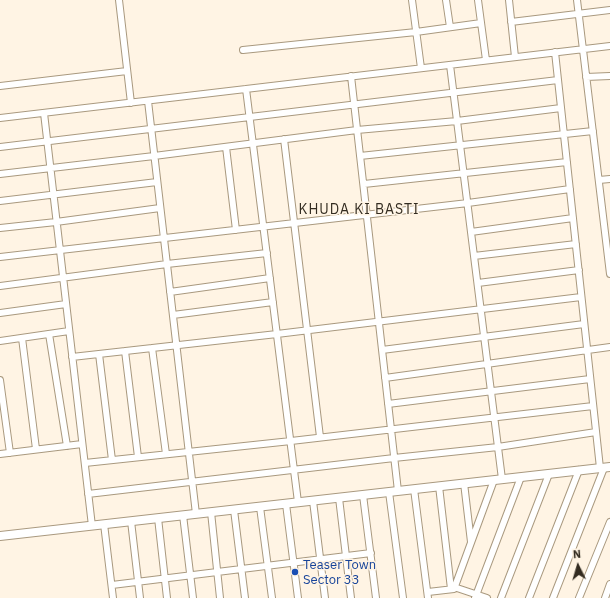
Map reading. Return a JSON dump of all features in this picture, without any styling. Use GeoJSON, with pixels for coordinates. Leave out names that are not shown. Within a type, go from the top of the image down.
{"type":"FeatureCollection","features":[{"type":"Feature","properties":{"kind":"street"},"geometry":{"type":"LineString","coordinates":[[119,0],[131,103]]}},
{"type":"Feature","properties":{"kind":"street"},"geometry":{"type":"LineString","coordinates":[[412,0],[421,68]]}},
{"type":"Feature","properties":{"kind":"street"},"geometry":{"type":"LineString","coordinates":[[446,0],[450,27]]}},
{"type":"Feature","properties":{"kind":"street"},"geometry":{"type":"LineString","coordinates":[[478,0],[486,60]]}},
{"type":"Feature","properties":{"kind":"street"},"geometry":{"type":"LineString","coordinates":[[509,0],[515,57]]}},
{"type":"Feature","properties":{"kind":"street"},"geometry":{"type":"LineString","coordinates":[[577,0],[610,274]]}},
{"type":"Feature","properties":{"kind":"street"},"geometry":{"type":"LineString","coordinates":[[511,22],[610,10]]}},
{"type":"Feature","properties":{"kind":"street"},"geometry":{"type":"LineString","coordinates":[[242,50],[416,32],[481,23]]}},
{"type":"Feature","properties":{"kind":"street"},"geometry":{"type":"LineString","coordinates":[[0,118],[610,46]]}},
{"type":"Feature","properties":{"kind":"street"},"geometry":{"type":"LineString","coordinates":[[553,598],[604,468],[596,432],[555,52]]}},
{"type":"Feature","properties":{"kind":"street"},"geometry":{"type":"LineString","coordinates":[[450,65],[498,447],[498,480],[453,588]]}},
{"type":"Feature","properties":{"kind":"street"},"geometry":{"type":"LineString","coordinates":[[0,86],[127,71]]}},
{"type":"Feature","properties":{"kind":"street"},"geometry":{"type":"LineString","coordinates":[[351,76],[398,491]]}},
{"type":"Feature","properties":{"kind":"street"},"geometry":{"type":"LineString","coordinates":[[586,77],[610,76]]}},
{"type":"Feature","properties":{"kind":"street"},"geometry":{"type":"LineString","coordinates":[[0,147],[558,80]]}},
{"type":"Feature","properties":{"kind":"street"},"geometry":{"type":"LineString","coordinates":[[246,89],[298,502]]}},
{"type":"Feature","properties":{"kind":"street"},"geometry":{"type":"LineString","coordinates":[[148,101],[196,514]]}},
{"type":"Feature","properties":{"kind":"street"},"geometry":{"type":"LineString","coordinates":[[0,174],[357,130],[457,121],[561,108]]}},
{"type":"Feature","properties":{"kind":"street"},"geometry":{"type":"LineString","coordinates":[[44,113],[92,526]]}},
{"type":"Feature","properties":{"kind":"street"},"geometry":{"type":"LineString","coordinates":[[360,156],[593,131]]}},
{"type":"Feature","properties":{"kind":"street"},"geometry":{"type":"LineString","coordinates":[[284,139],[320,437]]}},
{"type":"Feature","properties":{"kind":"street"},"geometry":{"type":"LineString","coordinates":[[226,147],[236,230]]}},
{"type":"Feature","properties":{"kind":"street"},"geometry":{"type":"LineString","coordinates":[[364,184],[567,162]]}},
{"type":"Feature","properties":{"kind":"street"},"geometry":{"type":"LineString","coordinates":[[599,180],[610,178]]}},
{"type":"Feature","properties":{"kind":"street"},"geometry":{"type":"LineString","coordinates":[[0,201],[157,182]]}},
{"type":"Feature","properties":{"kind":"street"},"geometry":{"type":"LineString","coordinates":[[0,256],[468,203],[570,189]]}},
{"type":"Feature","properties":{"kind":"street"},"geometry":{"type":"LineString","coordinates":[[0,228],[160,208]]}},
{"type":"Feature","properties":{"kind":"street"},"geometry":{"type":"LineString","coordinates":[[602,212],[610,211]]}},
{"type":"Feature","properties":{"kind":"street"},"geometry":{"type":"LineString","coordinates":[[471,232],[573,218]]}},
{"type":"Feature","properties":{"kind":"street"},"geometry":{"type":"LineString","coordinates":[[474,256],[576,244]]}},
{"type":"Feature","properties":{"kind":"street"},"geometry":{"type":"LineString","coordinates":[[0,286],[167,264],[267,253]]}},
{"type":"Feature","properties":{"kind":"street"},"geometry":{"type":"LineString","coordinates":[[478,283],[578,270]]}},
{"type":"Feature","properties":{"kind":"street"},"geometry":{"type":"LineString","coordinates":[[170,292],[270,278]]}},
{"type":"Feature","properties":{"kind":"street"},"geometry":{"type":"LineString","coordinates":[[72,357],[581,297]]}},
{"type":"Feature","properties":{"kind":"street"},"geometry":{"type":"LineString","coordinates":[[173,315],[273,302]]}},
{"type":"Feature","properties":{"kind":"street"},"geometry":{"type":"LineString","coordinates":[[0,313],[66,304]]}},
{"type":"Feature","properties":{"kind":"street"},"geometry":{"type":"LineString","coordinates":[[382,350],[584,324]]}},
{"type":"Feature","properties":{"kind":"street"},"geometry":{"type":"LineString","coordinates":[[0,341],[69,331]]}},
{"type":"Feature","properties":{"kind":"street"},"geometry":{"type":"LineString","coordinates":[[49,334],[67,446]]}},
{"type":"Feature","properties":{"kind":"street"},"geometry":{"type":"LineString","coordinates":[[22,338],[36,450]]}},
{"type":"Feature","properties":{"kind":"street"},"geometry":{"type":"LineString","coordinates":[[385,378],[610,347]]}},
{"type":"Feature","properties":{"kind":"street"},"geometry":{"type":"LineString","coordinates":[[152,348],[166,454]]}},
{"type":"Feature","properties":{"kind":"street"},"geometry":{"type":"LineString","coordinates":[[125,351],[138,457]]}},
{"type":"Feature","properties":{"kind":"street"},"geometry":{"type":"LineString","coordinates":[[99,354],[112,460]]}},
{"type":"Feature","properties":{"kind":"street"},"geometry":{"type":"LineString","coordinates":[[388,404],[590,379]]}},
{"type":"Feature","properties":{"kind":"street"},"geometry":{"type":"LineString","coordinates":[[0,380],[10,453]]}},
{"type":"Feature","properties":{"kind":"street"},"geometry":{"type":"LineString","coordinates":[[85,463],[593,406]]}},
{"type":"Feature","properties":{"kind":"street"},"geometry":{"type":"LineString","coordinates":[[88,494],[498,447],[596,432]]}},
{"type":"Feature","properties":{"kind":"street"},"geometry":{"type":"LineString","coordinates":[[0,454],[82,444]]}},
{"type":"Feature","properties":{"kind":"street"},"geometry":{"type":"LineString","coordinates":[[0,536],[604,468]]}},
{"type":"Feature","properties":{"kind":"street"},"geometry":{"type":"LineString","coordinates":[[529,598],[579,470]]}},
{"type":"Feature","properties":{"kind":"street"},"geometry":{"type":"LineString","coordinates":[[501,598],[549,474]]}},
{"type":"Feature","properties":{"kind":"street"},"geometry":{"type":"LineString","coordinates":[[476,596],[521,477]]}},
{"type":"Feature","properties":{"kind":"street"},"geometry":{"type":"LineString","coordinates":[[464,484],[471,543]]}},
{"type":"Feature","properties":{"kind":"street"},"geometry":{"type":"LineString","coordinates":[[439,486],[453,588]]}},
{"type":"Feature","properties":{"kind":"street"},"geometry":{"type":"LineString","coordinates":[[414,489],[428,595],[453,588],[487,598]]}},
{"type":"Feature","properties":{"kind":"street"},"geometry":{"type":"LineString","coordinates":[[389,492],[402,598]]}},
{"type":"Feature","properties":{"kind":"street"},"geometry":{"type":"LineString","coordinates":[[364,495],[376,598]]}},
{"type":"Feature","properties":{"kind":"street"},"geometry":{"type":"LineString","coordinates":[[339,498],[351,598]]}},
{"type":"Feature","properties":{"kind":"street"},"geometry":{"type":"LineString","coordinates":[[313,501],[325,598]]}},
{"type":"Feature","properties":{"kind":"street"},"geometry":{"type":"LineString","coordinates":[[286,504],[298,598]]}},
{"type":"Feature","properties":{"kind":"street"},"geometry":{"type":"LineString","coordinates":[[260,507],[272,598]]}},
{"type":"Feature","properties":{"kind":"street"},"geometry":{"type":"LineString","coordinates":[[234,510],[245,598]]}},
{"type":"Feature","properties":{"kind":"street"},"geometry":{"type":"LineString","coordinates":[[211,512],[220,598]]}},
{"type":"Feature","properties":{"kind":"street"},"geometry":{"type":"LineString","coordinates":[[183,515],[193,598]]}},
{"type":"Feature","properties":{"kind":"street"},"geometry":{"type":"LineString","coordinates":[[158,518],[167,598]]}},
{"type":"Feature","properties":{"kind":"street"},"geometry":{"type":"LineString","coordinates":[[131,521],[140,598]]}},
{"type":"Feature","properties":{"kind":"street"},"geometry":{"type":"LineString","coordinates":[[579,598],[610,522]]}},
{"type":"Feature","properties":{"kind":"street"},"geometry":{"type":"LineString","coordinates":[[104,524],[113,598]]}},
{"type":"Feature","properties":{"kind":"street"},"geometry":{"type":"LineString","coordinates":[[112,585],[371,553]]}},
{"type":"Feature","properties":{"kind":"street"},"geometry":{"type":"LineString","coordinates":[[605,598],[610,584]]}},
{"type":"Feature","properties":{"kind":"place","name":"Teaser Town Sector 33"},"geometry":{"type":"Point","coordinates":[295,572]}},
{"type":"Feature","properties":{"kind":"district","name":"KHUDA KI BASTI"},"geometry":{"type":"Point","coordinates":[359,210]}}]}
